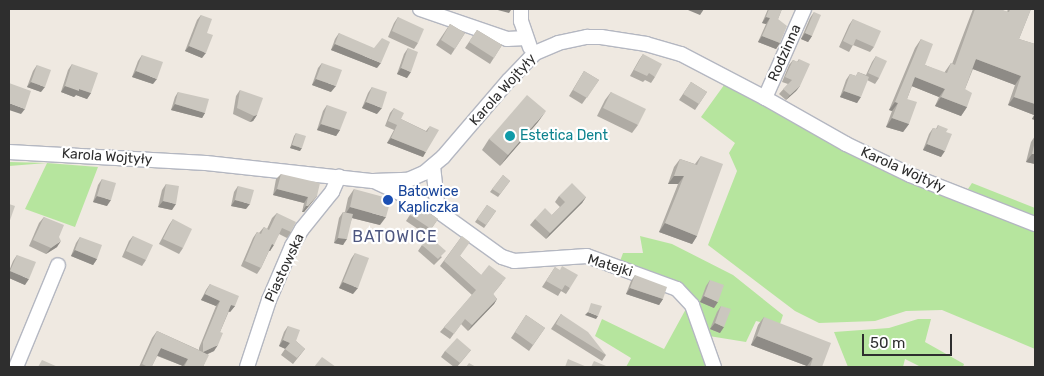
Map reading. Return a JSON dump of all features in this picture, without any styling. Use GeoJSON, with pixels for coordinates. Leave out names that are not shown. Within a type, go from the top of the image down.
{"type":"FeatureCollection","features":[{"type":"Feature","properties":{"kind":"street"},"geometry":{"type":"LineString","coordinates":[[420,9],[507,39],[526,38]]}},
{"type":"Feature","properties":{"kind":"street"},"geometry":{"type":"LineString","coordinates":[[521,9],[521,21],[526,38],[535,53]]}},
{"type":"Feature","properties":{"kind":"street","name":"Rodzinna"},"geometry":{"type":"LineString","coordinates":[[765,98],[804,9]]}},
{"type":"Feature","properties":{"kind":"street","name":"Karola Wojtyły"},"geometry":{"type":"LineString","coordinates":[[9,152],[206,163],[373,181],[408,180],[433,166],[464,134],[514,74],[535,53],[558,43],[587,37],[618,38],[680,54],[765,98],[816,128],[900,170],[1035,224]]}},
{"type":"Feature","properties":{"kind":"street"},"geometry":{"type":"LineString","coordinates":[[433,166],[438,211]]}},
{"type":"Feature","properties":{"kind":"street","name":"Piastowska"},"geometry":{"type":"LineString","coordinates":[[248,367],[269,300],[292,246],[332,192],[339,176]]}},
{"type":"Feature","properties":{"kind":"street","name":"Matejki"},"geometry":{"type":"LineString","coordinates":[[373,181],[438,211],[502,257],[514,261],[587,256],[677,289],[692,305],[714,367]]}},
{"type":"Feature","properties":{"kind":"street"},"geometry":{"type":"LineString","coordinates":[[16,367],[58,266]]}},
{"type":"Feature","properties":{"kind":"green space"},"geometry":{"type":"Polygon","coordinates":[[[727,81],[904,176],[1035,232],[1035,349],[942,310],[906,311],[875,321],[819,323],[795,311],[708,245],[737,171],[729,153],[735,143],[701,117],[727,81]]]}},
{"type":"Feature","properties":{"kind":"green space"},"geometry":{"type":"Polygon","coordinates":[[[9,162],[47,163],[9,166],[9,162]]]}},
{"type":"Feature","properties":{"kind":"green space"},"geometry":{"type":"Polygon","coordinates":[[[47,163],[98,167],[75,227],[25,209],[47,163]]]}},
{"type":"Feature","properties":{"kind":"green space"},"geometry":{"type":"Polygon","coordinates":[[[972,183],[1035,208],[1035,218],[968,189],[972,183]]]}},
{"type":"Feature","properties":{"kind":"green space"},"geometry":{"type":"Polygon","coordinates":[[[640,236],[672,244],[733,275],[783,315],[779,327],[756,321],[746,342],[709,336],[694,299],[685,287],[619,264],[623,253],[643,253],[640,236]]]}},
{"type":"Feature","properties":{"kind":"green space"},"geometry":{"type":"Polygon","coordinates":[[[687,307],[710,367],[626,367],[631,358],[595,336],[602,319],[664,349],[687,307]]]}},
{"type":"Feature","properties":{"kind":"green space"},"geometry":{"type":"Polygon","coordinates":[[[918,319],[931,319],[925,342],[964,364],[963,367],[921,367],[905,359],[903,367],[848,367],[834,332],[889,328],[918,319]]]}},
{"type":"Feature","properties":{"kind":"building"},"geometry":{"type":"Polygon","coordinates":[[[769,9],[782,9],[778,19],[787,26],[780,43],[762,36],[770,18],[766,17],[769,9]]]}},
{"type":"Feature","properties":{"kind":"building"},"geometry":{"type":"Polygon","coordinates":[[[975,9],[999,9],[1009,12],[1010,9],[1031,9],[1019,39],[1035,44],[1035,104],[1014,97],[1021,76],[976,59],[965,89],[972,93],[967,107],[941,97],[945,89],[915,77],[907,99],[917,102],[909,124],[892,118],[898,103],[895,102],[921,39],[933,44],[925,65],[947,73],[951,63],[955,65],[975,9]]]}},
{"type":"Feature","properties":{"kind":"building"},"geometry":{"type":"Polygon","coordinates":[[[814,12],[821,15],[812,36],[805,33],[814,12]]]}},
{"type":"Feature","properties":{"kind":"building"},"geometry":{"type":"Polygon","coordinates":[[[201,15],[212,19],[207,33],[213,35],[206,53],[189,46],[201,15]]]}},
{"type":"Feature","properties":{"kind":"building"},"geometry":{"type":"Polygon","coordinates":[[[398,17],[424,29],[418,43],[392,31],[398,17]]]}},
{"type":"Feature","properties":{"kind":"building"},"geometry":{"type":"Polygon","coordinates":[[[853,19],[881,31],[874,47],[856,39],[853,46],[843,41],[853,19]]]}},
{"type":"Feature","properties":{"kind":"building"},"geometry":{"type":"Polygon","coordinates":[[[450,24],[465,33],[455,49],[441,40],[450,24]]]}},
{"type":"Feature","properties":{"kind":"building"},"geometry":{"type":"Polygon","coordinates":[[[477,30],[502,45],[494,58],[469,42],[477,30]]]}},
{"type":"Feature","properties":{"kind":"building"},"geometry":{"type":"Polygon","coordinates":[[[339,33],[374,48],[382,38],[390,42],[381,63],[335,44],[339,33]]]}},
{"type":"Feature","properties":{"kind":"building"},"geometry":{"type":"Polygon","coordinates":[[[408,48],[418,52],[411,72],[401,68],[408,48]]]}},
{"type":"Feature","properties":{"kind":"building"},"geometry":{"type":"Polygon","coordinates":[[[643,54],[662,64],[655,77],[649,73],[647,76],[634,70],[643,54]]]}},
{"type":"Feature","properties":{"kind":"building"},"geometry":{"type":"Polygon","coordinates":[[[142,55],[163,62],[157,79],[136,71],[142,55]]]}},
{"type":"Feature","properties":{"kind":"building"},"geometry":{"type":"Polygon","coordinates":[[[876,56],[887,61],[879,78],[868,73],[876,56]]]}},
{"type":"Feature","properties":{"kind":"building"},"geometry":{"type":"Polygon","coordinates":[[[799,59],[810,64],[800,86],[790,95],[783,89],[792,80],[785,77],[793,60],[798,62],[799,59]]]}},
{"type":"Feature","properties":{"kind":"building"},"geometry":{"type":"Polygon","coordinates":[[[322,63],[342,70],[336,86],[316,79],[322,63]]]}},
{"type":"Feature","properties":{"kind":"building"},"geometry":{"type":"Polygon","coordinates":[[[72,64],[98,73],[91,93],[65,86],[72,64]]]}},
{"type":"Feature","properties":{"kind":"building"},"geometry":{"type":"Polygon","coordinates":[[[37,65],[51,70],[45,87],[31,82],[37,65]]]}},
{"type":"Feature","properties":{"kind":"building"},"geometry":{"type":"Polygon","coordinates":[[[584,71],[599,80],[587,98],[573,90],[584,71]]]}},
{"type":"Feature","properties":{"kind":"building"},"geometry":{"type":"Polygon","coordinates":[[[858,72],[869,77],[861,97],[844,91],[850,74],[856,76],[858,72]]]}},
{"type":"Feature","properties":{"kind":"building"},"geometry":{"type":"Polygon","coordinates":[[[691,82],[707,92],[699,104],[683,94],[691,82]]]}},
{"type":"Feature","properties":{"kind":"building"},"geometry":{"type":"Polygon","coordinates":[[[9,83],[31,91],[25,109],[9,103],[9,83]]]}},
{"type":"Feature","properties":{"kind":"building"},"geometry":{"type":"Polygon","coordinates":[[[372,87],[387,92],[382,108],[366,102],[372,87]]]}},
{"type":"Feature","properties":{"kind":"building"},"geometry":{"type":"Polygon","coordinates":[[[240,90],[263,98],[257,115],[254,116],[237,108],[240,90]]]}},
{"type":"Feature","properties":{"kind":"building"},"geometry":{"type":"Polygon","coordinates":[[[178,92],[209,99],[205,113],[175,104],[178,92]]]}},
{"type":"Feature","properties":{"kind":"building"},"geometry":{"type":"Polygon","coordinates":[[[611,92],[646,109],[638,125],[603,108],[611,92]]]}},
{"type":"Feature","properties":{"kind":"building","name":"Estetica Dent"},"geometry":{"type":"Polygon","coordinates":[[[527,95],[546,111],[508,155],[489,139],[527,95]]]}},
{"type":"Feature","properties":{"kind":"building"},"geometry":{"type":"Polygon","coordinates":[[[327,105],[347,112],[340,130],[321,124],[327,105]]]}},
{"type":"Feature","properties":{"kind":"building"},"geometry":{"type":"Polygon","coordinates":[[[394,108],[404,113],[401,119],[427,132],[430,126],[439,130],[426,152],[391,138],[397,125],[388,121],[394,108]]]}},
{"type":"Feature","properties":{"kind":"building"},"geometry":{"type":"Polygon","coordinates":[[[938,125],[948,129],[946,132],[952,134],[945,151],[927,144],[933,128],[937,129],[938,125]]]}},
{"type":"Feature","properties":{"kind":"building"},"geometry":{"type":"Polygon","coordinates":[[[296,133],[306,136],[302,148],[292,145],[296,133]]]}},
{"type":"Feature","properties":{"kind":"building"},"geometry":{"type":"Polygon","coordinates":[[[1035,141],[1035,154],[1032,154],[1035,141]]]}},
{"type":"Feature","properties":{"kind":"building"},"geometry":{"type":"Polygon","coordinates":[[[701,156],[723,164],[697,236],[665,223],[684,176],[674,176],[680,159],[697,165],[701,156]]]}},
{"type":"Feature","properties":{"kind":"building"},"geometry":{"type":"Polygon","coordinates":[[[281,174],[320,183],[317,196],[306,206],[308,197],[277,189],[281,174]]]}},
{"type":"Feature","properties":{"kind":"building"},"geometry":{"type":"Polygon","coordinates":[[[503,175],[510,181],[500,194],[492,189],[503,175]]]}},
{"type":"Feature","properties":{"kind":"building"},"geometry":{"type":"Polygon","coordinates":[[[102,179],[116,183],[111,200],[97,196],[102,179]]]}},
{"type":"Feature","properties":{"kind":"building"},"geometry":{"type":"Polygon","coordinates":[[[572,183],[586,197],[550,233],[535,219],[545,208],[552,215],[565,202],[559,196],[572,183]]]}},
{"type":"Feature","properties":{"kind":"building"},"geometry":{"type":"Polygon","coordinates":[[[166,184],[179,186],[176,204],[163,201],[166,184]]]}},
{"type":"Feature","properties":{"kind":"building"},"geometry":{"type":"Polygon","coordinates":[[[238,186],[254,190],[250,204],[235,200],[238,186]]]}},
{"type":"Feature","properties":{"kind":"building"},"geometry":{"type":"Polygon","coordinates":[[[354,189],[391,199],[386,217],[350,207],[354,189]]]}},
{"type":"Feature","properties":{"kind":"building"},"geometry":{"type":"Polygon","coordinates":[[[9,204],[15,206],[9,223],[9,204]]]}},
{"type":"Feature","properties":{"kind":"building"},"geometry":{"type":"Polygon","coordinates":[[[417,204],[438,219],[431,229],[410,215],[417,204]]]}},
{"type":"Feature","properties":{"kind":"building"},"geometry":{"type":"Polygon","coordinates":[[[487,205],[496,211],[486,225],[477,219],[487,205]]]}},
{"type":"Feature","properties":{"kind":"building"},"geometry":{"type":"Polygon","coordinates":[[[343,212],[353,214],[347,239],[338,238],[343,212]]]}},
{"type":"Feature","properties":{"kind":"building"},"geometry":{"type":"Polygon","coordinates":[[[277,213],[296,222],[291,232],[282,228],[261,268],[245,261],[257,232],[261,234],[264,227],[269,230],[277,213]]]}},
{"type":"Feature","properties":{"kind":"building"},"geometry":{"type":"Polygon","coordinates":[[[44,217],[64,225],[59,237],[61,241],[51,248],[33,240],[44,217]]]}},
{"type":"Feature","properties":{"kind":"building"},"geometry":{"type":"Polygon","coordinates":[[[173,219],[192,229],[183,248],[163,239],[173,219]]]}},
{"type":"Feature","properties":{"kind":"building"},"geometry":{"type":"Polygon","coordinates":[[[133,236],[153,245],[146,260],[126,251],[133,236]]]}},
{"type":"Feature","properties":{"kind":"building"},"geometry":{"type":"Polygon","coordinates":[[[462,236],[470,242],[460,256],[481,275],[489,265],[506,278],[493,294],[497,299],[472,325],[465,319],[454,334],[444,327],[476,290],[444,261],[462,236]]]}},
{"type":"Feature","properties":{"kind":"building"},"geometry":{"type":"Polygon","coordinates":[[[80,237],[102,245],[97,259],[75,250],[80,237]]]}},
{"type":"Feature","properties":{"kind":"building"},"geometry":{"type":"Polygon","coordinates":[[[430,237],[446,251],[438,259],[422,245],[430,237]]]}},
{"type":"Feature","properties":{"kind":"building"},"geometry":{"type":"Polygon","coordinates":[[[355,253],[369,258],[358,288],[343,282],[355,253]]]}},
{"type":"Feature","properties":{"kind":"building"},"geometry":{"type":"Polygon","coordinates":[[[17,255],[36,262],[29,279],[10,271],[17,255]]]}},
{"type":"Feature","properties":{"kind":"building"},"geometry":{"type":"Polygon","coordinates":[[[562,266],[578,275],[570,288],[565,285],[562,290],[546,281],[555,267],[560,270],[562,266]]]}},
{"type":"Feature","properties":{"kind":"building"},"geometry":{"type":"Polygon","coordinates":[[[635,275],[667,287],[663,299],[630,288],[635,275]]]}},
{"type":"Feature","properties":{"kind":"building"},"geometry":{"type":"Polygon","coordinates":[[[710,280],[724,285],[718,302],[704,296],[710,280]]]}},
{"type":"Feature","properties":{"kind":"building"},"geometry":{"type":"Polygon","coordinates":[[[210,284],[239,296],[235,306],[231,305],[220,332],[223,333],[218,345],[203,352],[203,342],[220,301],[205,294],[210,284]]]}},
{"type":"Feature","properties":{"kind":"building"},"geometry":{"type":"Polygon","coordinates":[[[591,303],[602,306],[598,316],[588,312],[591,303]]]}},
{"type":"Feature","properties":{"kind":"building"},"geometry":{"type":"Polygon","coordinates":[[[721,306],[731,309],[724,327],[715,323],[721,306]]]}},
{"type":"Feature","properties":{"kind":"building"},"geometry":{"type":"Polygon","coordinates":[[[561,314],[588,332],[606,355],[556,324],[561,314]]]}},
{"type":"Feature","properties":{"kind":"building"},"geometry":{"type":"Polygon","coordinates":[[[526,315],[545,328],[533,345],[515,332],[526,315]]]}},
{"type":"Feature","properties":{"kind":"building"},"geometry":{"type":"Polygon","coordinates":[[[764,317],[831,343],[822,367],[810,367],[813,358],[757,336],[764,317]]]}},
{"type":"Feature","properties":{"kind":"building"},"geometry":{"type":"Polygon","coordinates":[[[288,326],[300,330],[296,341],[305,349],[297,358],[285,349],[290,343],[283,340],[288,326]]]}},
{"type":"Feature","properties":{"kind":"building"},"geometry":{"type":"Polygon","coordinates":[[[157,331],[209,355],[203,367],[184,367],[188,359],[161,348],[152,366],[154,367],[145,367],[142,364],[157,331]]]}},
{"type":"Feature","properties":{"kind":"building"},"geometry":{"type":"Polygon","coordinates":[[[457,338],[471,350],[460,363],[445,351],[457,338]]]}},
{"type":"Feature","properties":{"kind":"building"},"geometry":{"type":"Polygon","coordinates":[[[322,357],[336,367],[314,367],[322,357]]]}},
{"type":"Feature","properties":{"kind":"building"},"geometry":{"type":"Polygon","coordinates":[[[568,359],[587,367],[565,367],[568,359]]]}},
{"type":"Feature","properties":{"kind":"building"},"geometry":{"type":"Polygon","coordinates":[[[42,360],[58,367],[38,367],[42,360]]]}},
{"type":"Feature","properties":{"kind":"building"},"geometry":{"type":"Polygon","coordinates":[[[594,361],[606,366],[591,367],[594,361]]]}},
{"type":"Feature","properties":{"kind":"building"},"geometry":{"type":"Polygon","coordinates":[[[469,363],[476,367],[466,367],[469,363]]]}},
{"type":"Feature","properties":{"kind":"place","name":"Estetica Dent"},"geometry":{"type":"Point","coordinates":[510,136]}},
{"type":"Feature","properties":{"kind":"place","name":"Batowice Kapliczka"},"geometry":{"type":"Point","coordinates":[388,200]}},
{"type":"Feature","properties":{"kind":"district","name":"BATOWICE"},"geometry":{"type":"Point","coordinates":[395,237]}}]}
